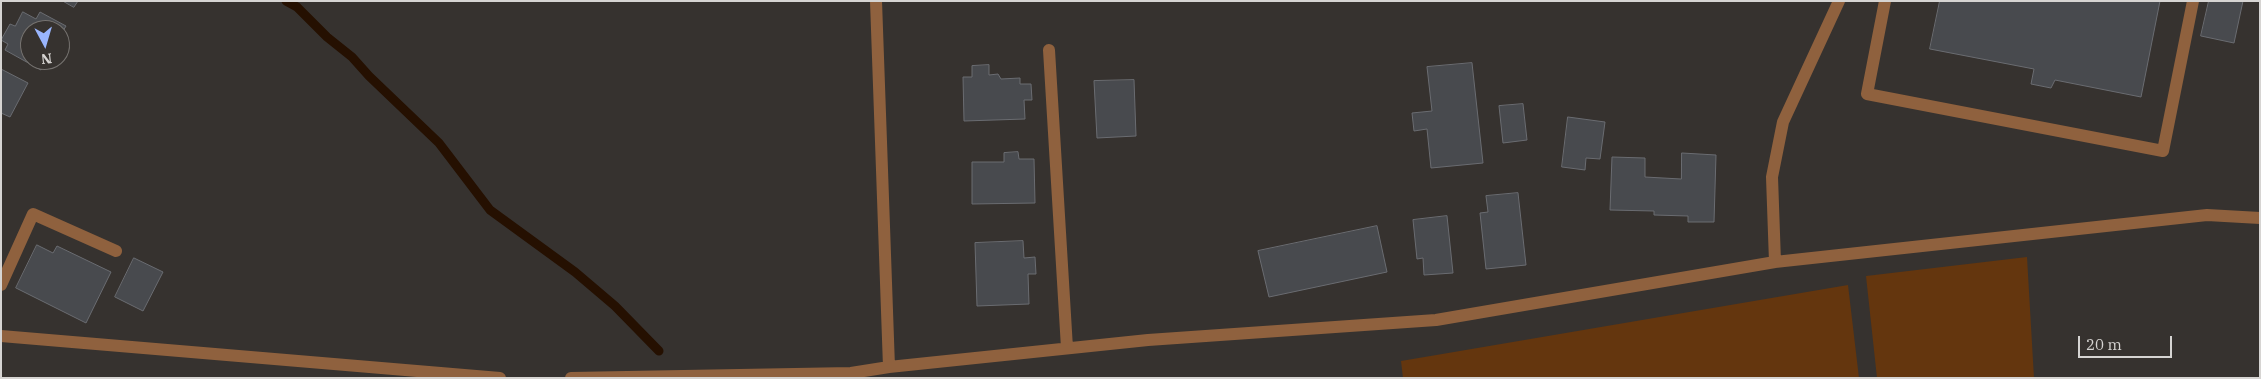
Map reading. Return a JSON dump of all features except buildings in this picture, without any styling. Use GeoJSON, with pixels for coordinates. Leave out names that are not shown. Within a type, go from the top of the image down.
{"type":"FeatureCollection","features":[{"type":"Feature","properties":{"kind":"street"},"geometry":{"type":"LineString","coordinates":[[876,1],[889,367]]}},
{"type":"Feature","properties":{"kind":"street"},"geometry":{"type":"LineString","coordinates":[[1775,262],[1772,177],[1784,122],[1839,1]]}},
{"type":"Feature","properties":{"kind":"street"},"geometry":{"type":"LineString","coordinates":[[1885,1],[1867,94],[2163,151],[2193,1]]}},
{"type":"Feature","properties":{"kind":"street"},"geometry":{"type":"LineString","coordinates":[[1049,50],[1067,348]]}},
{"type":"Feature","properties":{"kind":"street"},"geometry":{"type":"LineString","coordinates":[[1,285],[33,214],[116,251]]}},
{"type":"Feature","properties":{"kind":"street"},"geometry":{"type":"LineString","coordinates":[[571,378],[850,376],[889,367],[1148,340],[1436,320],[1775,262],[2207,215],[2260,218]]}},
{"type":"Feature","properties":{"kind":"street"},"geometry":{"type":"LineString","coordinates":[[1,336],[500,378]]}},
{"type":"Feature","properties":{"kind":"shaded area"},"geometry":{"type":"Polygon","coordinates":[[[2027,257],[2034,378],[1877,378],[1866,276],[2027,257]]]}},
{"type":"Feature","properties":{"kind":"shaded area"},"geometry":{"type":"Polygon","coordinates":[[[1848,285],[1859,378],[1403,378],[1401,361],[1848,285]]]}},
{"type":"Feature","properties":{"kind":"waterway"},"geometry":{"type":"LineString","coordinates":[[286,1],[297,7],[327,37],[352,57],[369,76],[439,143],[490,210],[575,272],[615,306],[659,351]]}}]}
